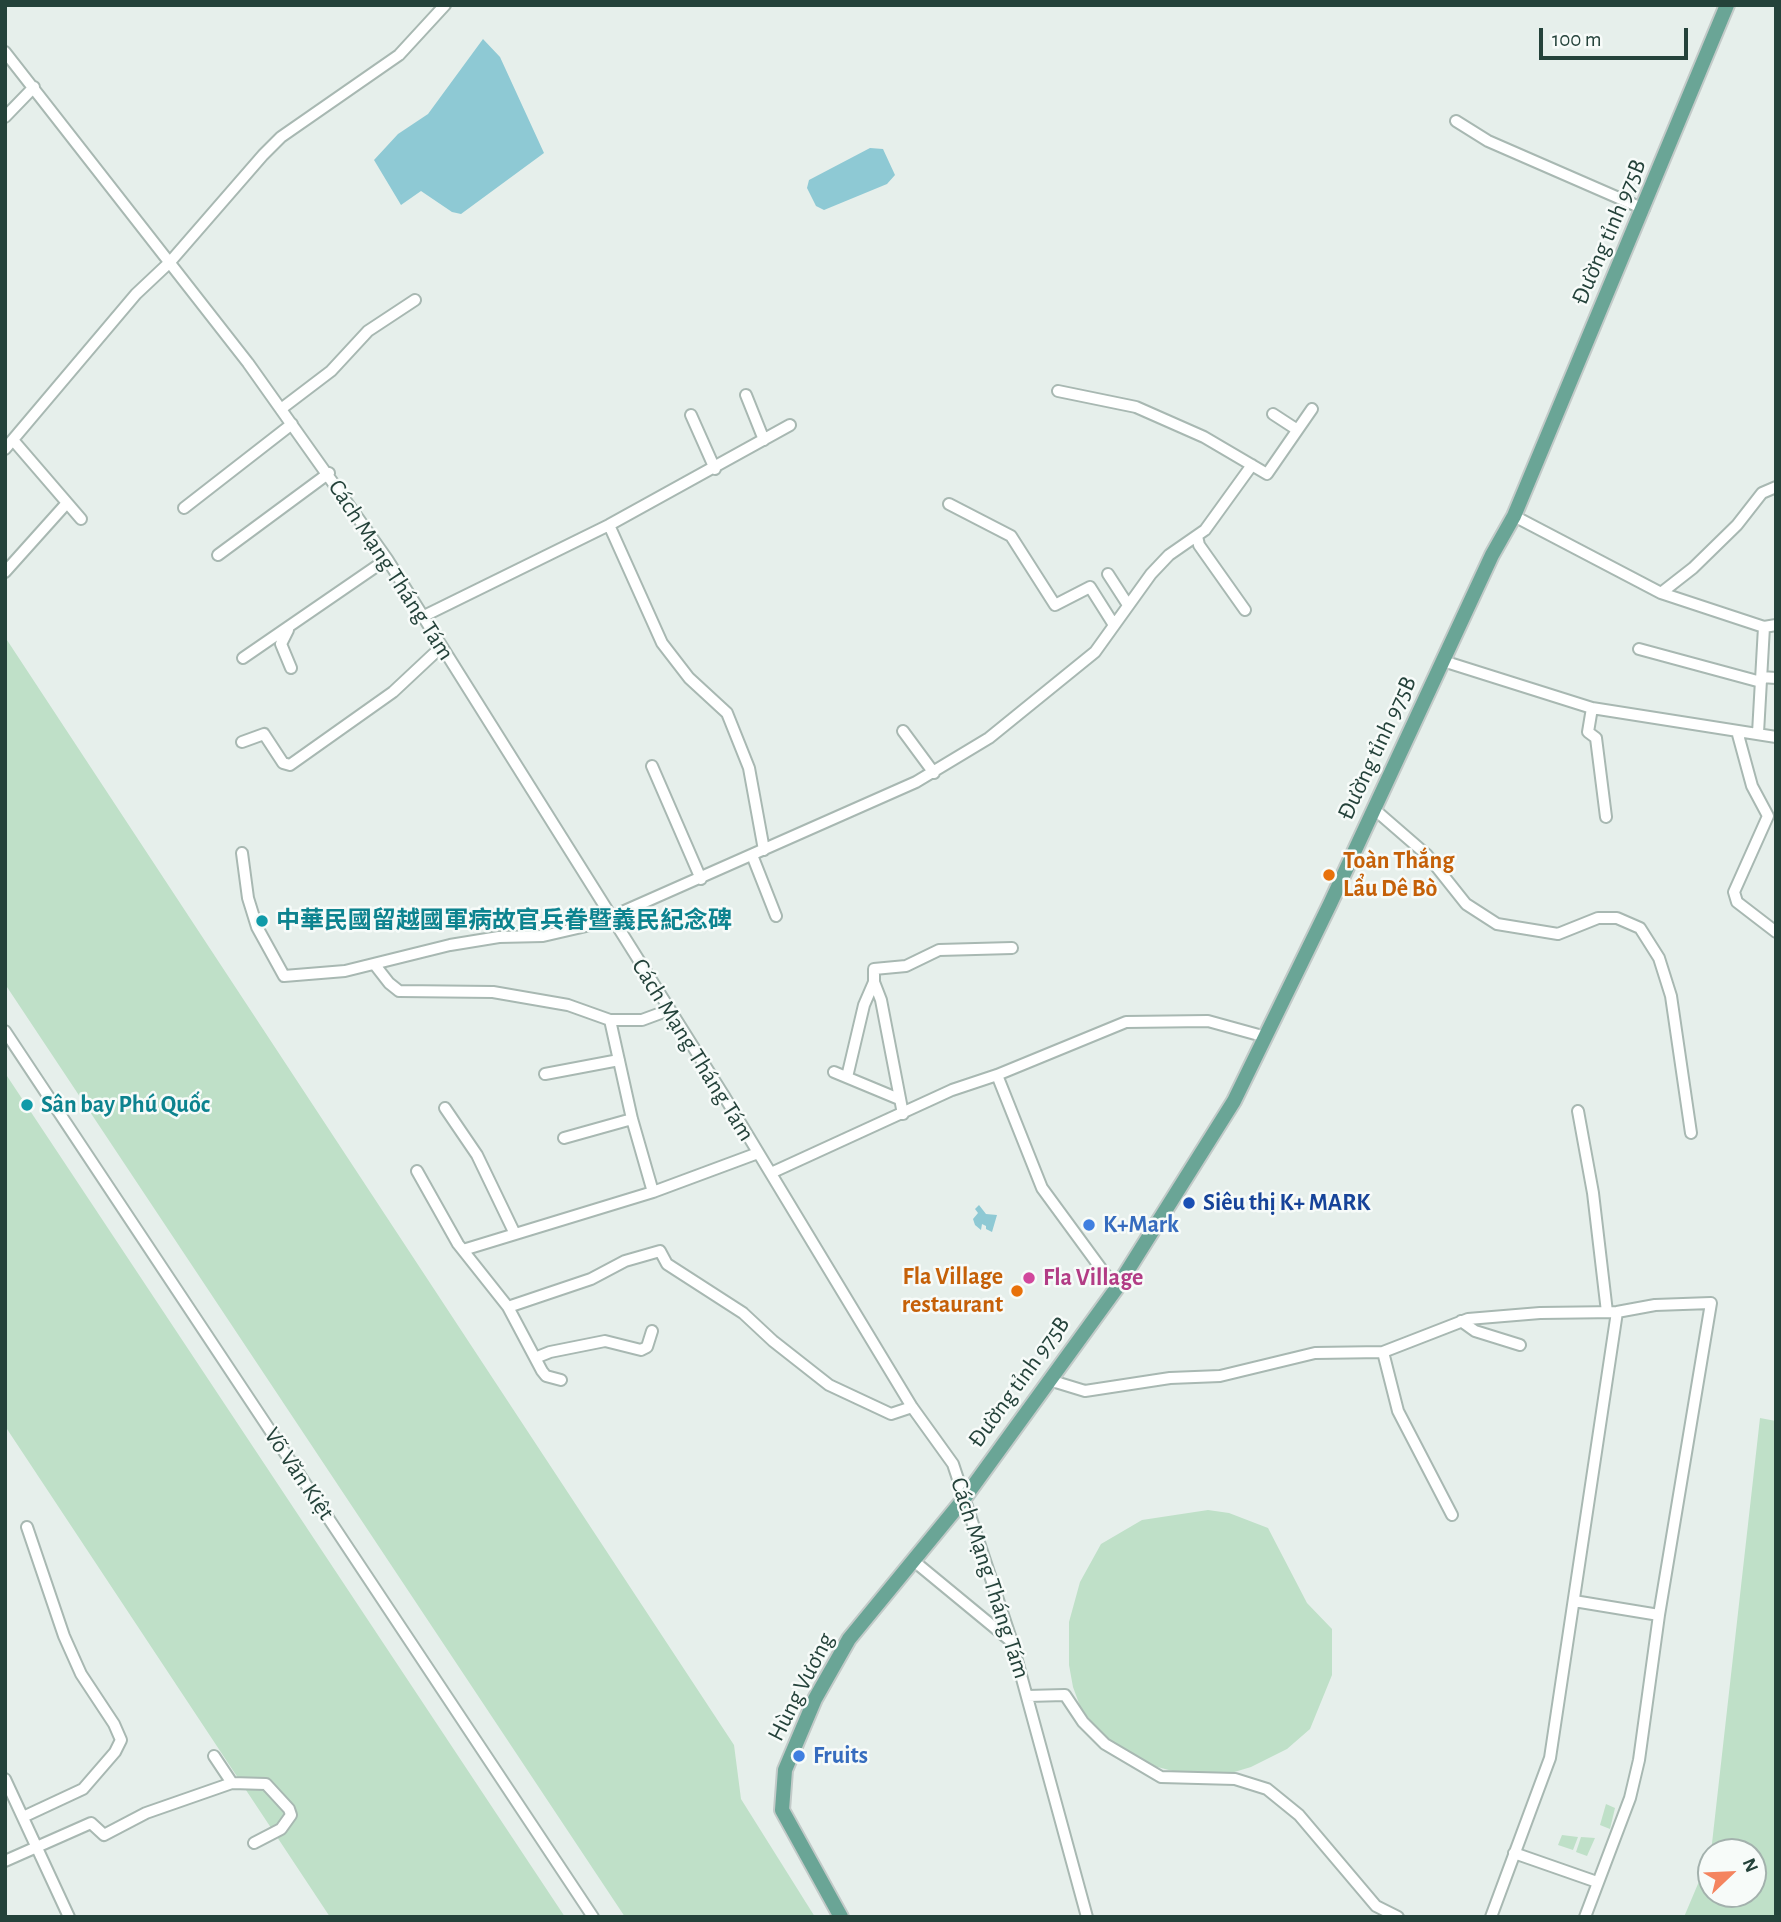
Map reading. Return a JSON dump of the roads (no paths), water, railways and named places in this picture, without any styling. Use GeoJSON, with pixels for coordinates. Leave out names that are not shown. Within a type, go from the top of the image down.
{"type":"FeatureCollection","features":[{"type":"Feature","properties":{"kind":"main road","name":"Đường tỉnh 975B"},"geometry":{"type":"LineString","coordinates":[[963,1500],[1116,1289],[1234,1101],[1514,516],[1727,5]]}},
{"type":"Feature","properties":{"kind":"main road","name":"Hùng Vương"},"geometry":{"type":"LineString","coordinates":[[841,1917],[782,1810],[785,1770],[831,1667],[849,1639],[915,1563],[963,1500]]}},
{"type":"Feature","properties":{"kind":"street"},"geometry":{"type":"LineString","coordinates":[[5,449],[136,294],[170,262],[244,173],[281,137],[399,55],[445,5]]}},
{"type":"Feature","properties":{"kind":"street","name":"Cách Mạng Tháng Tám"},"geometry":{"type":"LineString","coordinates":[[5,52],[281,409],[329,473],[387,559],[440,648],[534,792],[771,1173],[912,1407],[953,1464],[1012,1642],[1087,1917]]}},
{"type":"Feature","properties":{"kind":"street"},"geometry":{"type":"LineString","coordinates":[[5,117],[34,87]]}},
{"type":"Feature","properties":{"kind":"street"},"geometry":{"type":"LineString","coordinates":[[1456,121],[1488,141],[1644,209]]}},
{"type":"Feature","properties":{"kind":"street"},"geometry":{"type":"LineString","coordinates":[[281,409],[331,371],[368,331],[415,300]]}},
{"type":"Feature","properties":{"kind":"street"},"geometry":{"type":"LineString","coordinates":[[1058,391],[1136,407],[1204,437],[1267,474],[1312,409]]}},
{"type":"Feature","properties":{"kind":"street"},"geometry":{"type":"LineString","coordinates":[[746,395],[764,440]]}},
{"type":"Feature","properties":{"kind":"street"},"geometry":{"type":"LineString","coordinates":[[1273,414],[1296,429]]}},
{"type":"Feature","properties":{"kind":"street"},"geometry":{"type":"LineString","coordinates":[[691,415],[715,468]]}},
{"type":"Feature","properties":{"kind":"street"},"geometry":{"type":"LineString","coordinates":[[184,508],[292,424]]}},
{"type":"Feature","properties":{"kind":"street"},"geometry":{"type":"LineString","coordinates":[[422,617],[609,525],[790,425]]}},
{"type":"Feature","properties":{"kind":"street"},"geometry":{"type":"LineString","coordinates":[[13,440],[80,519]]}},
{"type":"Feature","properties":{"kind":"street"},"geometry":{"type":"LineString","coordinates":[[242,853],[248,898],[257,927],[284,976],[345,971],[483,939],[563,933],[610,918],[934,773],[989,738],[1084,662],[1161,563],[1197,536],[1220,512],[1252,465]]}},
{"type":"Feature","properties":{"kind":"street"},"geometry":{"type":"LineString","coordinates":[[218,555],[329,473]]}},
{"type":"Feature","properties":{"kind":"street"},"geometry":{"type":"LineString","coordinates":[[1661,593],[1693,568],[1737,525],[1762,493],[1776,487]]}},
{"type":"Feature","properties":{"kind":"street"},"geometry":{"type":"LineString","coordinates":[[5,572],[66,504]]}},
{"type":"Feature","properties":{"kind":"street"},"geometry":{"type":"LineString","coordinates":[[948,504],[1011,536],[1055,605],[1090,587],[1114,625]]}},
{"type":"Feature","properties":{"kind":"street"},"geometry":{"type":"LineString","coordinates":[[1514,516],[1661,593],[1770,626],[1761,680],[1758,733]]}},
{"type":"Feature","properties":{"kind":"street"},"geometry":{"type":"LineString","coordinates":[[609,525],[650,622],[662,643],[681,669],[727,713],[749,768],[764,850]]}},
{"type":"Feature","properties":{"kind":"street"},"geometry":{"type":"LineString","coordinates":[[1197,536],[1245,610]]}},
{"type":"Feature","properties":{"kind":"street"},"geometry":{"type":"LineString","coordinates":[[243,658],[288,630],[387,559]]}},
{"type":"Feature","properties":{"kind":"street"},"geometry":{"type":"LineString","coordinates":[[1108,574],[1128,605]]}},
{"type":"Feature","properties":{"kind":"street"},"geometry":{"type":"LineString","coordinates":[[288,630],[281,644],[291,668]]}},
{"type":"Feature","properties":{"kind":"street"},"geometry":{"type":"LineString","coordinates":[[242,742],[264,734],[284,763],[290,765],[393,692],[440,648]]}},
{"type":"Feature","properties":{"kind":"street"},"geometry":{"type":"LineString","coordinates":[[1639,649],[1761,680],[1776,678]]}},
{"type":"Feature","properties":{"kind":"street"},"geometry":{"type":"LineString","coordinates":[[1443,661],[1592,708],[1776,737]]}},
{"type":"Feature","properties":{"kind":"street"},"geometry":{"type":"LineString","coordinates":[[1592,708],[1588,732],[1596,738],[1606,817]]}},
{"type":"Feature","properties":{"kind":"street"},"geometry":{"type":"LineString","coordinates":[[903,731],[934,773]]}},
{"type":"Feature","properties":{"kind":"street"},"geometry":{"type":"LineString","coordinates":[[1737,731],[1752,786],[1768,816],[1734,892],[1742,907],[1776,932]]}},
{"type":"Feature","properties":{"kind":"street"},"geometry":{"type":"LineString","coordinates":[[652,766],[701,878]]}},
{"type":"Feature","properties":{"kind":"street"},"geometry":{"type":"LineString","coordinates":[[1374,809],[1427,855],[1466,904],[1497,924],[1558,934],[1598,918],[1617,918],[1640,928],[1658,958],[1671,996],[1691,1133]]}},
{"type":"Feature","properties":{"kind":"street"},"geometry":{"type":"LineString","coordinates":[[752,855],[776,916]]}},
{"type":"Feature","properties":{"kind":"street"},"geometry":{"type":"LineString","coordinates":[[903,1114],[881,1000],[874,982],[874,970],[906,966],[939,950],[1012,948]]}},
{"type":"Feature","properties":{"kind":"street"},"geometry":{"type":"LineString","coordinates":[[375,965],[389,984],[399,991],[492,992],[568,1005],[610,1020],[642,1020],[669,1010]]}},
{"type":"Feature","properties":{"kind":"street"},"geometry":{"type":"LineString","coordinates":[[847,1077],[864,1005],[874,982]]}},
{"type":"Feature","properties":{"kind":"street"},"geometry":{"type":"LineString","coordinates":[[610,1020],[632,1119],[653,1192]]}},
{"type":"Feature","properties":{"kind":"street"},"geometry":{"type":"LineString","coordinates":[[771,1173],[952,1090],[997,1075],[1126,1022],[1208,1021],[1266,1037]]}},
{"type":"Feature","properties":{"kind":"street","name":"Võ Văn Kiệt"},"geometry":{"type":"LineString","coordinates":[[5,1031],[593,1917]]}},
{"type":"Feature","properties":{"kind":"street"},"geometry":{"type":"LineString","coordinates":[[545,1074],[619,1060]]}},
{"type":"Feature","properties":{"kind":"street"},"geometry":{"type":"LineString","coordinates":[[834,1072],[899,1099]]}},
{"type":"Feature","properties":{"kind":"street"},"geometry":{"type":"LineString","coordinates":[[997,1075],[1042,1188],[1116,1289]]}},
{"type":"Feature","properties":{"kind":"street"},"geometry":{"type":"LineString","coordinates":[[445,1108],[477,1155],[514,1234]]}},
{"type":"Feature","properties":{"kind":"street"},"geometry":{"type":"LineString","coordinates":[[1491,1917],[1550,1758],[1574,1601],[1612,1312],[1578,1111]]}},
{"type":"Feature","properties":{"kind":"street"},"geometry":{"type":"LineString","coordinates":[[564,1138],[632,1119]]}},
{"type":"Feature","properties":{"kind":"street"},"geometry":{"type":"LineString","coordinates":[[464,1250],[653,1192],[758,1153]]}},
{"type":"Feature","properties":{"kind":"street"},"geometry":{"type":"LineString","coordinates":[[417,1171],[464,1250],[508,1307],[546,1376],[561,1380]]}},
{"type":"Feature","properties":{"kind":"street"},"geometry":{"type":"LineString","coordinates":[[508,1307],[591,1279],[625,1261],[660,1251],[667,1264],[743,1313],[773,1341],[829,1385],[891,1414],[912,1407]]}},
{"type":"Feature","properties":{"kind":"street"},"geometry":{"type":"LineString","coordinates":[[1049,1380],[1085,1391],[1170,1378],[1220,1376],[1315,1353],[1383,1352],[1461,1321],[1540,1313],[1612,1312],[1711,1303],[1659,1615],[1639,1760],[1630,1798],[1585,1917]]}},
{"type":"Feature","properties":{"kind":"street"},"geometry":{"type":"LineString","coordinates":[[1461,1321],[1475,1331],[1520,1345]]}},
{"type":"Feature","properties":{"kind":"street"},"geometry":{"type":"LineString","coordinates":[[535,1358],[550,1352],[605,1341],[641,1350],[647,1347],[652,1331]]}},
{"type":"Feature","properties":{"kind":"street"},"geometry":{"type":"LineString","coordinates":[[1383,1352],[1398,1411],[1452,1515]]}},
{"type":"Feature","properties":{"kind":"street"},"geometry":{"type":"LineString","coordinates":[[23,1818],[83,1789],[115,1752],[121,1740],[114,1724],[81,1674],[64,1636],[27,1527]]}},
{"type":"Feature","properties":{"kind":"street"},"geometry":{"type":"LineString","coordinates":[[915,1563],[1012,1642]]}},
{"type":"Feature","properties":{"kind":"street"},"geometry":{"type":"LineString","coordinates":[[1574,1601],[1659,1615]]}},
{"type":"Feature","properties":{"kind":"street"},"geometry":{"type":"LineString","coordinates":[[1027,1696],[1065,1695],[1083,1721],[1105,1744],[1138,1766],[1161,1777],[1235,1779],[1267,1789],[1298,1815],[1376,1906],[1398,1917]]}},
{"type":"Feature","properties":{"kind":"street"},"geometry":{"type":"LineString","coordinates":[[214,1756],[232,1783]]}},
{"type":"Feature","properties":{"kind":"street"},"geometry":{"type":"LineString","coordinates":[[5,1779],[69,1917]]}},
{"type":"Feature","properties":{"kind":"street"},"geometry":{"type":"LineString","coordinates":[[5,1861],[91,1823],[104,1835],[108,1834],[146,1813],[232,1783],[267,1784],[289,1809],[291,1815],[281,1829],[254,1843]]}},
{"type":"Feature","properties":{"kind":"street"},"geometry":{"type":"LineString","coordinates":[[1514,1853],[1597,1882]]}},
{"type":"Feature","properties":{"kind":"water"},"geometry":{"type":"Polygon","coordinates":[[[483,39],[500,57],[544,153],[461,214],[452,212],[421,191],[401,205],[374,160],[398,134],[428,114],[483,39]]]}},
{"type":"Feature","properties":{"kind":"water"},"geometry":{"type":"Polygon","coordinates":[[[870,148],[883,149],[895,175],[887,184],[824,210],[816,206],[807,188],[809,180],[870,148]]]}},
{"type":"Feature","properties":{"kind":"water"},"geometry":{"type":"Polygon","coordinates":[[[979,1205],[986,1214],[997,1215],[992,1232],[982,1224],[981,1230],[975,1225],[973,1219],[978,1213],[975,1209],[979,1205]]]}},
{"type":"Feature","properties":{"kind":"place","name":"Toàn Thắng Lẩu Dê Bò"},"geometry":{"type":"Point","coordinates":[1329,875]}},
{"type":"Feature","properties":{"kind":"place","name":"中華民國留越國軍病故官兵眷暨義民紀念碑"},"geometry":{"type":"Point","coordinates":[262,921]}},
{"type":"Feature","properties":{"kind":"place","name":"Sân bay Phú Quốc"},"geometry":{"type":"Point","coordinates":[27,1105]}},
{"type":"Feature","properties":{"kind":"place","name":"Siêu thị K+ MARK"},"geometry":{"type":"Point","coordinates":[1189,1203]}},
{"type":"Feature","properties":{"kind":"place","name":"K+Mark"},"geometry":{"type":"Point","coordinates":[1089,1225]}},
{"type":"Feature","properties":{"kind":"place","name":"Fla Village"},"geometry":{"type":"Point","coordinates":[1029,1278]}},
{"type":"Feature","properties":{"kind":"place","name":"Fla Village restaurant"},"geometry":{"type":"Point","coordinates":[1017,1291]}},
{"type":"Feature","properties":{"kind":"place","name":"Fruits"},"geometry":{"type":"Point","coordinates":[799,1756]}}]}
